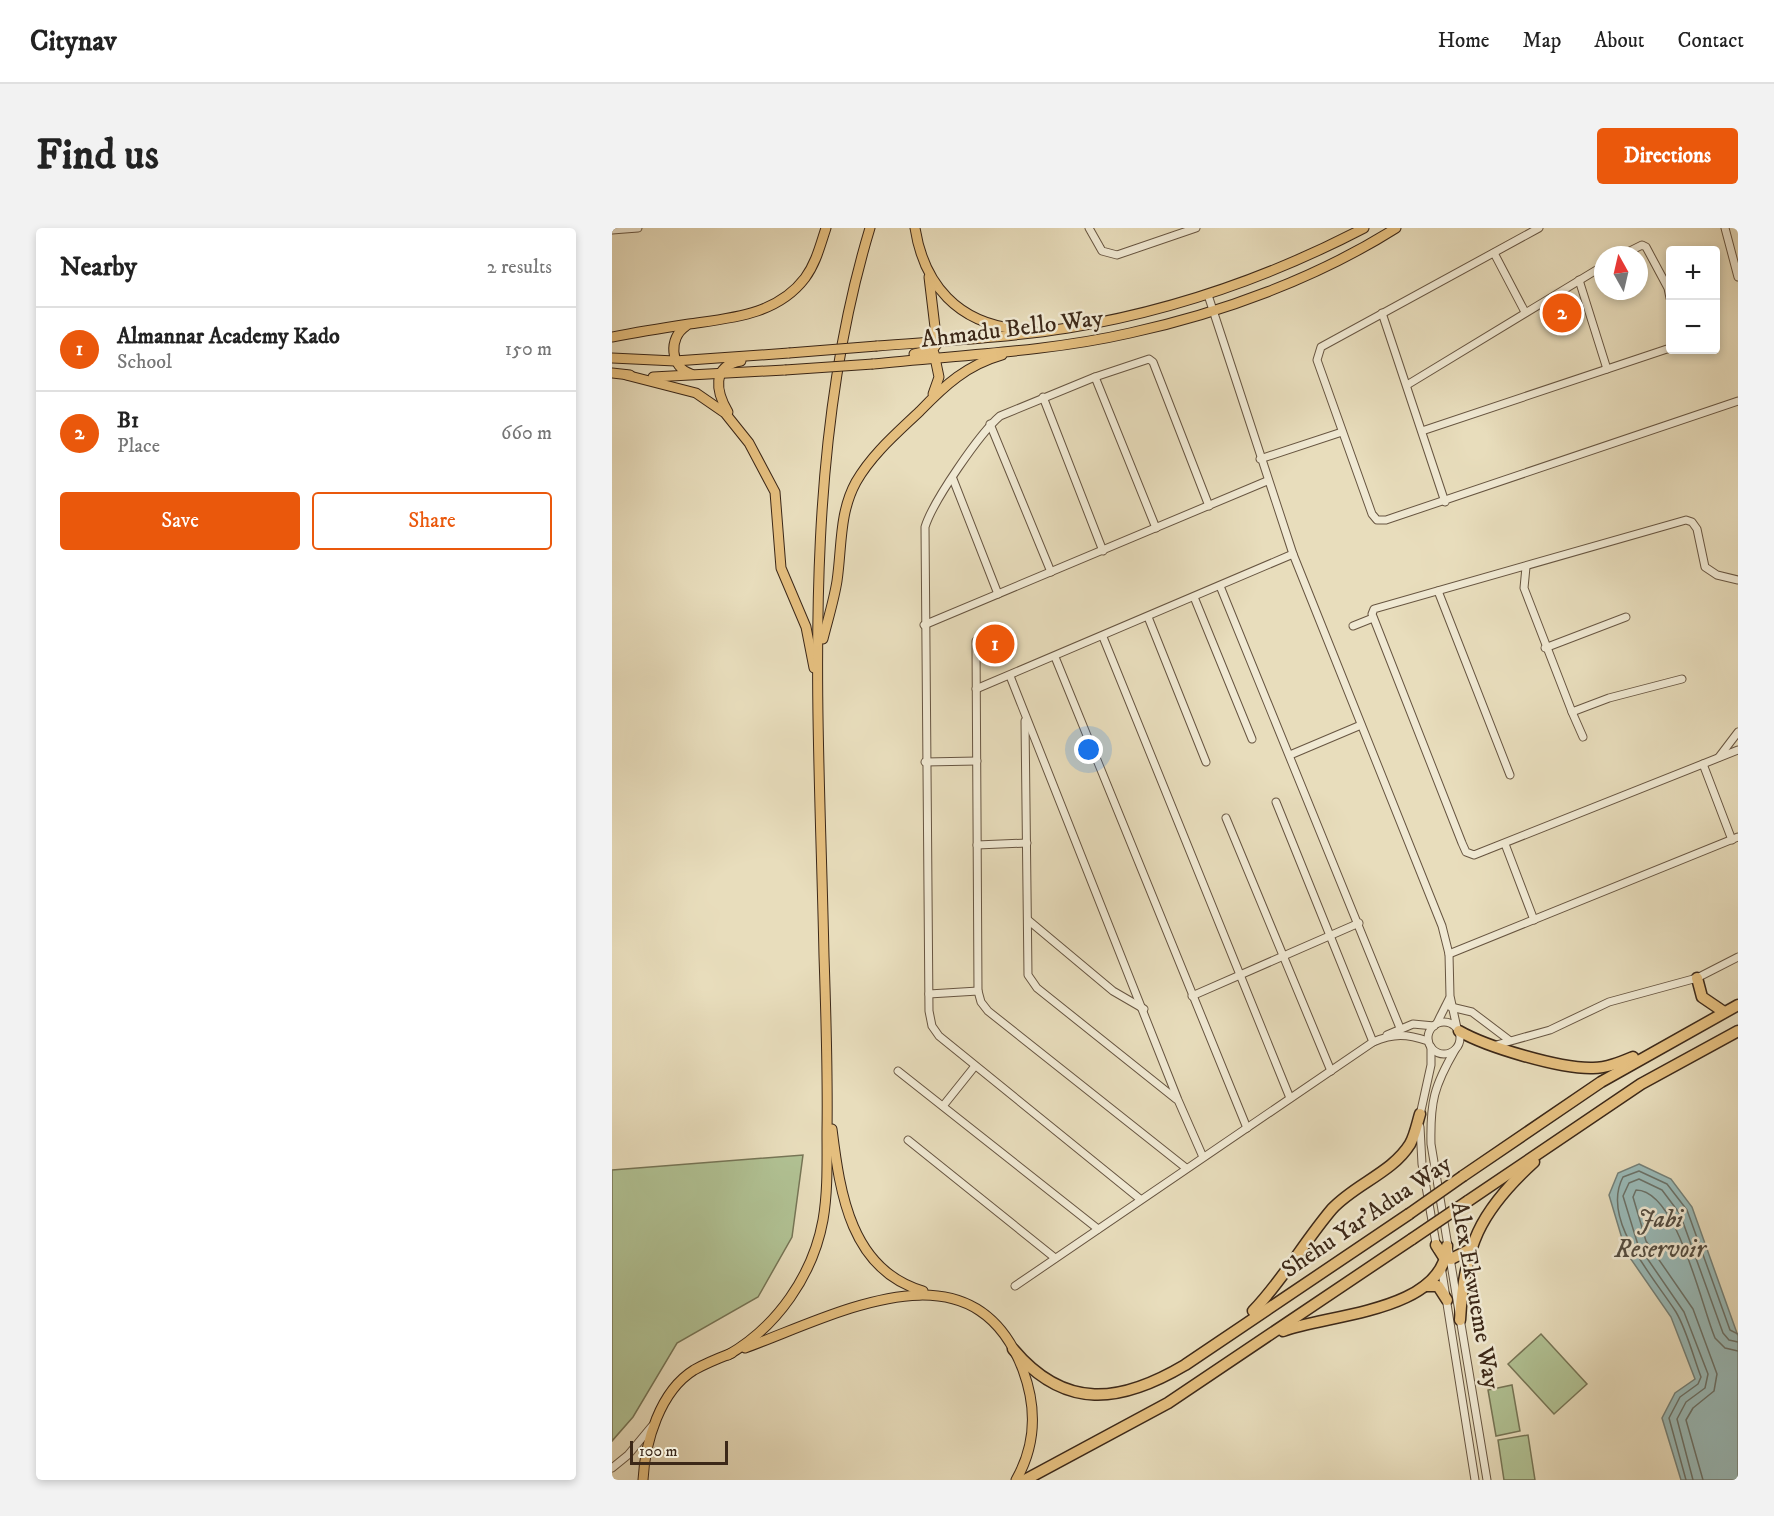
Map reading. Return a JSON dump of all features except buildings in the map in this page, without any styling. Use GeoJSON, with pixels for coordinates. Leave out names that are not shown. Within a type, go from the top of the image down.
{"type":"FeatureCollection","features":[{"type":"Feature","properties":{"kind":"highway"},"geometry":{"type":"LineString","coordinates":[[1697,978],[1702,997],[1724,1012]]}},
{"type":"Feature","properties":{"kind":"highway","name":"Shehu Yar'Adua Way"},"geometry":{"type":"LineString","coordinates":[[1013,1348],[1036,1373],[1062,1388],[1094,1395],[1137,1389],[1165,1377],[1601,1082],[1738,1005]]}},
{"type":"Feature","properties":{"kind":"highway"},"geometry":{"type":"LineString","coordinates":[[1458,1030],[1492,1046],[1567,1066],[1594,1068],[1618,1063],[1675,1039]]}},
{"type":"Feature","properties":{"kind":"highway","name":"Shehu Yar'Adua Way"},"geometry":{"type":"LineString","coordinates":[[1025,1480],[1168,1403],[1562,1135],[1641,1084],[1738,1031]]}},
{"type":"Feature","properties":{"kind":"highway"},"geometry":{"type":"LineString","coordinates":[[1235,1329],[1278,1285],[1334,1208],[1355,1188],[1400,1156],[1411,1141],[1420,1114]]}},
{"type":"Feature","properties":{"kind":"highway"},"geometry":{"type":"LineString","coordinates":[[1460,1320],[1464,1274],[1471,1249],[1492,1204],[1514,1179],[1562,1135]]}},
{"type":"Feature","properties":{"kind":"highway"},"geometry":{"type":"LineString","coordinates":[[1265,1339],[1297,1327],[1379,1308],[1424,1286],[1441,1269],[1445,1252],[1461,1256],[1471,1249]]}},
{"type":"Feature","properties":{"kind":"highway"},"geometry":{"type":"LineString","coordinates":[[1424,1286],[1438,1286],[1447,1300]]}},
{"type":"Feature","properties":{"kind":"main road"},"geometry":{"type":"LineString","coordinates":[[612,337],[749,315],[783,299],[799,285],[811,268],[826,228]]}},
{"type":"Feature","properties":{"kind":"main road"},"geometry":{"type":"LineString","coordinates":[[728,1355],[748,1343],[776,1316],[802,1278],[823,1220],[826,1187],[827,1093],[819,659],[824,495],[834,396],[848,316],[870,228]]}},
{"type":"Feature","properties":{"kind":"main road"},"geometry":{"type":"LineString","coordinates":[[915,228],[918,247],[928,274],[939,377],[931,399]]}},
{"type":"Feature","properties":{"kind":"main road","name":"Ahmadu Bello Way"},"geometry":{"type":"LineString","coordinates":[[935,350],[1123,318],[1208,295],[1316,253],[1364,228]]}},
{"type":"Feature","properties":{"kind":"main road","name":"Ahmadu Bello Way"},"geometry":{"type":"LineString","coordinates":[[612,358],[675,361],[915,343],[935,350],[1036,347],[1129,334],[1214,311],[1323,267],[1396,228]]}},
{"type":"Feature","properties":{"kind":"main road"},"geometry":{"type":"LineString","coordinates":[[928,274],[949,300],[977,319],[1003,328],[1040,332]]}},
{"type":"Feature","properties":{"kind":"main road"},"geometry":{"type":"LineString","coordinates":[[687,324],[675,336],[675,361],[683,371],[702,376]]}},
{"type":"Feature","properties":{"kind":"main road"},"geometry":{"type":"LineString","coordinates":[[819,659],[837,582],[843,516],[854,485],[876,453],[950,381],[975,364],[1036,347]]}},
{"type":"Feature","properties":{"kind":"main road"},"geometry":{"type":"LineString","coordinates":[[626,375],[702,376],[873,364],[935,350]]}},
{"type":"Feature","properties":{"kind":"main road"},"geometry":{"type":"LineString","coordinates":[[718,375],[730,363],[778,354]]}},
{"type":"Feature","properties":{"kind":"main road"},"geometry":{"type":"LineString","coordinates":[[612,373],[696,393],[711,401],[732,421]]}},
{"type":"Feature","properties":{"kind":"main road"},"geometry":{"type":"LineString","coordinates":[[718,375],[721,399],[732,421],[762,464],[775,492],[781,568],[809,638],[819,714]]}},
{"type":"Feature","properties":{"kind":"main road"},"geometry":{"type":"LineString","coordinates":[[827,1093],[839,1185],[860,1240],[874,1262],[891,1277],[934,1295],[965,1303],[979,1311],[992,1321],[1013,1348],[1028,1387],[1033,1419],[1028,1453],[1016,1480]]}},
{"type":"Feature","properties":{"kind":"main road"},"geometry":{"type":"LineString","coordinates":[[643,1480],[646,1453],[665,1403],[684,1378],[699,1368],[728,1355],[874,1302],[902,1295],[934,1295]]}},
{"type":"Feature","properties":{"kind":"street"},"geometry":{"type":"LineString","coordinates":[[612,230],[638,228]]}},
{"type":"Feature","properties":{"kind":"street"},"geometry":{"type":"LineString","coordinates":[[1089,228],[1102,251],[1116,255],[1195,228]]}},
{"type":"Feature","properties":{"kind":"street"},"geometry":{"type":"LineString","coordinates":[[1539,228],[1321,347],[1318,354],[1342,432],[1372,514],[1377,520],[1386,520],[1445,502],[1738,401]]}},
{"type":"Feature","properties":{"kind":"street"},"geometry":{"type":"LineString","coordinates":[[1725,228],[1738,277]]}},
{"type":"Feature","properties":{"kind":"street"},"geometry":{"type":"LineString","coordinates":[[1648,252],[1666,284]]}},
{"type":"Feature","properties":{"kind":"street"},"geometry":{"type":"LineString","coordinates":[[1494,253],[1525,312]]}},
{"type":"Feature","properties":{"kind":"street"},"geometry":{"type":"LineString","coordinates":[[1407,385],[1594,271]]}},
{"type":"Feature","properties":{"kind":"street"},"geometry":{"type":"LineString","coordinates":[[1580,280],[1607,369]]}},
{"type":"Feature","properties":{"kind":"street"},"geometry":{"type":"LineString","coordinates":[[1208,295],[1293,554],[1442,926],[1449,954],[1451,1007],[1460,1040],[1455,1050],[1440,1054],[1430,1044],[1407,1034],[1382,1038]]}},
{"type":"Feature","properties":{"kind":"street"},"geometry":{"type":"LineString","coordinates":[[1382,313],[1445,502]]}},
{"type":"Feature","properties":{"kind":"street"},"geometry":{"type":"LineString","coordinates":[[1422,431],[1666,350]]}},
{"type":"Feature","properties":{"kind":"street"},"geometry":{"type":"LineString","coordinates":[[1140,1199],[975,1066],[939,1036],[932,1026],[929,994],[924,624],[925,527],[929,515],[990,424],[1000,416],[1043,397],[1144,359],[1153,362],[1209,506]]}},
{"type":"Feature","properties":{"kind":"street"},"geometry":{"type":"LineString","coordinates":[[1095,377],[1155,528]]}},
{"type":"Feature","properties":{"kind":"street"},"geometry":{"type":"LineString","coordinates":[[1043,397],[1103,551]]}},
{"type":"Feature","properties":{"kind":"street"},"geometry":{"type":"LineString","coordinates":[[990,424],[1051,572]]}},
{"type":"Feature","properties":{"kind":"street"},"geometry":{"type":"LineString","coordinates":[[1260,459],[1342,432]]}},
{"type":"Feature","properties":{"kind":"street"},"geometry":{"type":"LineString","coordinates":[[953,479],[998,594]]}},
{"type":"Feature","properties":{"kind":"street"},"geometry":{"type":"LineString","coordinates":[[924,624],[1268,481]]}},
{"type":"Feature","properties":{"kind":"street"},"geometry":{"type":"LineString","coordinates":[[1738,580],[1717,575],[1705,567],[1697,529],[1692,522],[1686,520],[1372,611],[1466,852],[1474,855],[1505,844],[1738,750]]}},
{"type":"Feature","properties":{"kind":"street"},"geometry":{"type":"LineString","coordinates":[[976,689],[1103,637],[1293,554]]}},
{"type":"Feature","properties":{"kind":"street"},"geometry":{"type":"LineString","coordinates":[[1526,567],[1524,588],[1545,648],[1583,737]]}},
{"type":"Feature","properties":{"kind":"street"},"geometry":{"type":"LineString","coordinates":[[1220,586],[1400,1028]]}},
{"type":"Feature","properties":{"kind":"street"},"geometry":{"type":"LineString","coordinates":[[1438,591],[1510,775]]}},
{"type":"Feature","properties":{"kind":"street"},"geometry":{"type":"LineString","coordinates":[[1194,597],[1252,739]]}},
{"type":"Feature","properties":{"kind":"street"},"geometry":{"type":"LineString","coordinates":[[1149,617],[1206,762]]}},
{"type":"Feature","properties":{"kind":"street"},"geometry":{"type":"LineString","coordinates":[[1545,648],[1626,617]]}},
{"type":"Feature","properties":{"kind":"street"},"geometry":{"type":"LineString","coordinates":[[1353,626],[1373,618]]}},
{"type":"Feature","properties":{"kind":"street"},"geometry":{"type":"LineString","coordinates":[[1103,637],[1290,1098]]}},
{"type":"Feature","properties":{"kind":"street"},"geometry":{"type":"LineString","coordinates":[[976,641],[978,992],[981,1002],[988,1011],[1186,1168]]}},
{"type":"Feature","properties":{"kind":"street"},"geometry":{"type":"LineString","coordinates":[[1055,657],[1247,1128]]}},
{"type":"Feature","properties":{"kind":"street"},"geometry":{"type":"LineString","coordinates":[[1010,676],[1144,1009],[1178,1100],[1203,1157]]}},
{"type":"Feature","properties":{"kind":"street"},"geometry":{"type":"LineString","coordinates":[[1572,712],[1609,698],[1682,679]]}},
{"type":"Feature","properties":{"kind":"street"},"geometry":{"type":"LineString","coordinates":[[1025,716],[1028,921],[1026,966],[1031,982],[1178,1100]]}},
{"type":"Feature","properties":{"kind":"street"},"geometry":{"type":"LineString","coordinates":[[1290,755],[1361,724]]}},
{"type":"Feature","properties":{"kind":"street"},"geometry":{"type":"LineString","coordinates":[[1719,757],[1738,732]]}},
{"type":"Feature","properties":{"kind":"street"},"geometry":{"type":"LineString","coordinates":[[926,762],[977,761]]}},
{"type":"Feature","properties":{"kind":"street"},"geometry":{"type":"LineString","coordinates":[[1449,954],[1735,838],[1703,764]]}},
{"type":"Feature","properties":{"kind":"street"},"geometry":{"type":"LineString","coordinates":[[1276,802],[1373,1042]]}},
{"type":"Feature","properties":{"kind":"street"},"geometry":{"type":"LineString","coordinates":[[1226,818],[1331,1071]]}},
{"type":"Feature","properties":{"kind":"street"},"geometry":{"type":"LineString","coordinates":[[977,844],[1027,843]]}},
{"type":"Feature","properties":{"kind":"street"},"geometry":{"type":"LineString","coordinates":[[1505,844],[1534,920]]}},
{"type":"Feature","properties":{"kind":"street"},"geometry":{"type":"LineString","coordinates":[[1028,921],[1113,991],[1144,1009]]}},
{"type":"Feature","properties":{"kind":"street"},"geometry":{"type":"LineString","coordinates":[[1192,996],[1359,923]]}},
{"type":"Feature","properties":{"kind":"street"},"geometry":{"type":"LineString","coordinates":[[1492,1046],[1550,1030],[1609,1002],[1697,978],[1738,957]]}},
{"type":"Feature","properties":{"kind":"street"},"geometry":{"type":"LineString","coordinates":[[929,994],[978,992]]}},
{"type":"Feature","properties":{"kind":"street"},"geometry":{"type":"LineString","coordinates":[[1430,1044],[1435,1025],[1444,1014],[1450,996]]}},
{"type":"Feature","properties":{"kind":"street"},"geometry":{"type":"LineString","coordinates":[[1451,1007],[1472,1012],[1509,1040]]}},
{"type":"Feature","properties":{"kind":"street"},"geometry":{"type":"LineString","coordinates":[[1014,1286],[1373,1042],[1400,1028],[1423,1023],[1435,1025],[1445,1022],[1458,1030]]}},
{"type":"Feature","properties":{"kind":"street","name":"Alex Ekwueme Way"},"geometry":{"type":"LineString","coordinates":[[1430,1044],[1431,1065],[1420,1114],[1420,1146],[1460,1320],[1487,1480]]}},
{"type":"Feature","properties":{"kind":"street","name":"Alex Ekwueme Way"},"geometry":{"type":"LineString","coordinates":[[1455,1050],[1441,1071],[1431,1121],[1433,1158],[1445,1252],[1441,1269],[1475,1480]]}},
{"type":"Feature","properties":{"kind":"street"},"geometry":{"type":"LineString","coordinates":[[943,1106],[975,1066]]}},
{"type":"Feature","properties":{"kind":"street"},"geometry":{"type":"LineString","coordinates":[[898,1071],[1098,1229]]}},
{"type":"Feature","properties":{"kind":"street"},"geometry":{"type":"LineString","coordinates":[[908,1140],[1055,1258]]}},
{"type":"Feature","properties":{"kind":"street"},"geometry":{"type":"LineString","coordinates":[[612,1468],[628,1455],[656,1422]]}},
{"type":"Feature","properties":{"kind":"green space"},"geometry":{"type":"Polygon","coordinates":[[[803,1155],[792,1237],[758,1297],[677,1343],[633,1417],[612,1441],[612,1170],[803,1155]]]}},
{"type":"Feature","properties":{"kind":"green space"},"geometry":{"type":"Polygon","coordinates":[[[1541,1334],[1587,1384],[1554,1414],[1508,1364],[1541,1334]]]}},
{"type":"Feature","properties":{"kind":"green space"},"geometry":{"type":"Polygon","coordinates":[[[1512,1385],[1520,1431],[1496,1436],[1488,1390],[1512,1385]]]}},
{"type":"Feature","properties":{"kind":"green space"},"geometry":{"type":"Polygon","coordinates":[[[1528,1435],[1535,1480],[1504,1480],[1498,1440],[1528,1435]]]}},
{"type":"Feature","properties":{"kind":"water","name":"Jabi Reservoir"},"geometry":{"type":"Polygon","coordinates":[[[1639,1164],[1671,1179],[1692,1207],[1738,1336],[1738,1480],[1681,1480],[1662,1418],[1675,1393],[1695,1379],[1671,1317],[1626,1252],[1609,1195],[1618,1173],[1639,1164]]]}},
{"type":"Feature","properties":{"kind":"place","name":"B1"},"geometry":{"type":"Point","coordinates":[1562,313]}},
{"type":"Feature","properties":{"kind":"place","name":"Almannar Academy Kado"},"geometry":{"type":"Point","coordinates":[995,644]}}]}
